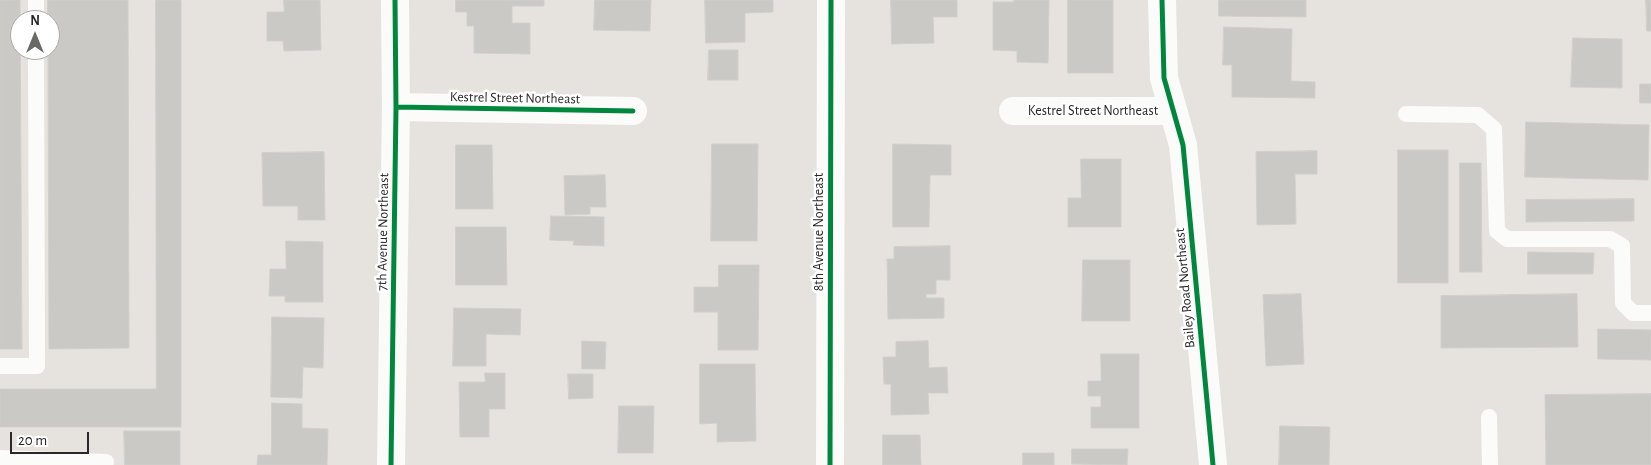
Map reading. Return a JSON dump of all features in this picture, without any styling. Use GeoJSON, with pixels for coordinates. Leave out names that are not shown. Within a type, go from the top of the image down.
{"type":"FeatureCollection","features":[{"type":"Feature","properties":{"kind":"street","name":"7th Avenue Northeast"},"geometry":{"type":"LineString","coordinates":[[391,465],[396,107],[395,0]]}},
{"type":"Feature","properties":{"kind":"street","name":"8th Avenue Northeast"},"geometry":{"type":"LineString","coordinates":[[830,465],[831,0]]}},
{"type":"Feature","properties":{"kind":"street","name":"Bailey Road Northeast"},"geometry":{"type":"LineString","coordinates":[[1162,0],[1164,78],[1183,145],[1213,465]]}},
{"type":"Feature","properties":{"kind":"street","name":"Kestrel Street Northeast"},"geometry":{"type":"LineString","coordinates":[[396,107],[633,112]]}},
{"type":"Feature","properties":{"kind":"street","name":"Kestrel Street Northeast"},"geometry":{"type":"LineString","coordinates":[[1013,111],[1173,111]]}},
{"type":"Feature","properties":{"kind":"lane"},"geometry":{"type":"LineString","coordinates":[[0,366],[38,366],[36,60]]}},
{"type":"Feature","properties":{"kind":"lane"},"geometry":{"type":"LineString","coordinates":[[1406,114],[1478,115],[1494,128],[1497,231],[1507,239],[1610,239],[1622,246],[1623,303],[1633,313],[1651,313]]}},
{"type":"Feature","properties":{"kind":"lane"},"geometry":{"type":"LineString","coordinates":[[1489,417],[1490,465]]}},
{"type":"Feature","properties":{"kind":"lane"},"geometry":{"type":"LineString","coordinates":[[0,458],[106,462]]}},
{"type":"Feature","properties":{"kind":"building"},"geometry":{"type":"Polygon","coordinates":[[[0,0],[20,0],[20,10],[10,10],[10,60],[20,60],[22,349],[0,349],[0,0]]]}},
{"type":"Feature","properties":{"kind":"building"},"geometry":{"type":"Polygon","coordinates":[[[48,0],[128,0],[129,348],[49,349],[48,60],[60,60],[60,10],[48,10],[48,0]]]}},
{"type":"Feature","properties":{"kind":"building"},"geometry":{"type":"Polygon","coordinates":[[[156,0],[181,0],[181,427],[0,427],[0,389],[156,389],[156,0]]]}},
{"type":"Feature","properties":{"kind":"building"},"geometry":{"type":"Polygon","coordinates":[[[284,0],[320,0],[321,50],[284,51],[283,41],[267,41],[267,12],[284,12],[284,0]]]}},
{"type":"Feature","properties":{"kind":"building"},"geometry":{"type":"Polygon","coordinates":[[[456,0],[544,0],[544,6],[512,6],[512,23],[530,23],[530,54],[474,53],[474,26],[467,26],[467,12],[456,12],[456,0]]]}},
{"type":"Feature","properties":{"kind":"building"},"geometry":{"type":"Polygon","coordinates":[[[595,0],[651,0],[650,31],[594,30],[595,0]]]}},
{"type":"Feature","properties":{"kind":"building"},"geometry":{"type":"Polygon","coordinates":[[[705,0],[773,0],[773,12],[745,13],[745,42],[706,43],[705,0]]]}},
{"type":"Feature","properties":{"kind":"building"},"geometry":{"type":"Polygon","coordinates":[[[891,0],[957,0],[957,17],[933,17],[934,43],[892,44],[891,0]]]}},
{"type":"Feature","properties":{"kind":"building"},"geometry":{"type":"Polygon","coordinates":[[[1014,0],[1049,0],[1048,63],[1017,62],[1017,51],[993,50],[993,2],[1014,2],[1014,0]]]}},
{"type":"Feature","properties":{"kind":"building"},"geometry":{"type":"Polygon","coordinates":[[[1068,0],[1113,0],[1113,73],[1068,73],[1068,0]]]}},
{"type":"Feature","properties":{"kind":"building"},"geometry":{"type":"Polygon","coordinates":[[[1219,0],[1306,0],[1306,17],[1219,16],[1219,0]]]}},
{"type":"Feature","properties":{"kind":"building"},"geometry":{"type":"Polygon","coordinates":[[[1646,0],[1651,0],[1651,31],[1647,31],[1646,0]]]}},
{"type":"Feature","properties":{"kind":"building"},"geometry":{"type":"Polygon","coordinates":[[[1224,27],[1292,29],[1291,81],[1315,82],[1315,98],[1232,97],[1232,65],[1223,65],[1224,27]]]}},
{"type":"Feature","properties":{"kind":"building"},"geometry":{"type":"Polygon","coordinates":[[[1573,38],[1622,39],[1622,88],[1571,87],[1573,38]]]}},
{"type":"Feature","properties":{"kind":"building"},"geometry":{"type":"Polygon","coordinates":[[[709,50],[738,50],[738,80],[708,80],[709,50]]]}},
{"type":"Feature","properties":{"kind":"building"},"geometry":{"type":"Polygon","coordinates":[[[1640,84],[1651,84],[1651,103],[1640,103],[1640,84]]]}},
{"type":"Feature","properties":{"kind":"building"},"geometry":{"type":"Polygon","coordinates":[[[1526,122],[1649,125],[1648,180],[1525,177],[1526,122]]]}},
{"type":"Feature","properties":{"kind":"building"},"geometry":{"type":"Polygon","coordinates":[[[712,144],[758,144],[757,241],[711,241],[712,144]]]}},
{"type":"Feature","properties":{"kind":"building"},"geometry":{"type":"Polygon","coordinates":[[[893,144],[951,145],[951,175],[930,175],[929,227],[893,227],[893,144]]]}},
{"type":"Feature","properties":{"kind":"building"},"geometry":{"type":"Polygon","coordinates":[[[456,145],[492,145],[493,209],[456,209],[456,145]]]}},
{"type":"Feature","properties":{"kind":"building"},"geometry":{"type":"Polygon","coordinates":[[[1398,150],[1448,150],[1448,283],[1398,283],[1398,150]]]}},
{"type":"Feature","properties":{"kind":"building"},"geometry":{"type":"Polygon","coordinates":[[[1317,151],[1317,174],[1295,174],[1296,224],[1257,225],[1256,152],[1317,151]]]}},
{"type":"Feature","properties":{"kind":"building"},"geometry":{"type":"Polygon","coordinates":[[[324,152],[325,220],[298,220],[298,206],[263,206],[262,153],[324,152]]]}},
{"type":"Feature","properties":{"kind":"building"},"geometry":{"type":"Polygon","coordinates":[[[1081,159],[1121,159],[1121,227],[1068,227],[1068,198],[1081,198],[1081,159]]]}},
{"type":"Feature","properties":{"kind":"building"},"geometry":{"type":"Polygon","coordinates":[[[1460,163],[1481,163],[1482,272],[1460,272],[1460,163]]]}},
{"type":"Feature","properties":{"kind":"building"},"geometry":{"type":"Polygon","coordinates":[[[605,175],[606,207],[590,207],[590,214],[565,215],[564,176],[605,175]]]}},
{"type":"Feature","properties":{"kind":"building"},"geometry":{"type":"Polygon","coordinates":[[[1634,199],[1634,221],[1526,222],[1526,200],[1634,199]]]}},
{"type":"Feature","properties":{"kind":"building"},"geometry":{"type":"Polygon","coordinates":[[[551,216],[604,217],[604,246],[573,245],[574,241],[550,240],[551,216]]]}},
{"type":"Feature","properties":{"kind":"building"},"geometry":{"type":"Polygon","coordinates":[[[456,227],[506,227],[507,285],[456,285],[456,227]]]}},
{"type":"Feature","properties":{"kind":"building"},"geometry":{"type":"Polygon","coordinates":[[[286,241],[323,242],[323,302],[285,302],[285,296],[269,296],[270,269],[286,269],[286,241]]]}},
{"type":"Feature","properties":{"kind":"building"},"geometry":{"type":"Polygon","coordinates":[[[950,246],[950,280],[936,280],[936,294],[926,294],[926,298],[944,298],[944,318],[888,319],[887,259],[894,259],[894,247],[950,246]]]}},
{"type":"Feature","properties":{"kind":"building"},"geometry":{"type":"Polygon","coordinates":[[[1528,252],[1594,253],[1593,274],[1528,274],[1528,252]]]}},
{"type":"Feature","properties":{"kind":"building"},"geometry":{"type":"Polygon","coordinates":[[[1083,260],[1130,260],[1130,321],[1082,321],[1083,260]]]}},
{"type":"Feature","properties":{"kind":"building"},"geometry":{"type":"Polygon","coordinates":[[[719,265],[759,265],[758,350],[718,350],[718,312],[694,312],[694,287],[718,287],[719,265]]]}},
{"type":"Feature","properties":{"kind":"building"},"geometry":{"type":"Polygon","coordinates":[[[1301,294],[1304,364],[1266,366],[1263,295],[1301,294]]]}},
{"type":"Feature","properties":{"kind":"building"},"geometry":{"type":"Polygon","coordinates":[[[1577,294],[1578,347],[1441,348],[1441,296],[1577,294]]]}},
{"type":"Feature","properties":{"kind":"building"},"geometry":{"type":"Polygon","coordinates":[[[454,308],[521,309],[520,335],[486,334],[486,366],[453,366],[454,308]]]}},
{"type":"Feature","properties":{"kind":"building"},"geometry":{"type":"Polygon","coordinates":[[[272,317],[324,318],[323,368],[303,367],[302,398],[271,397],[272,317]]]}},
{"type":"Feature","properties":{"kind":"building"},"geometry":{"type":"Polygon","coordinates":[[[1598,329],[1651,330],[1651,360],[1598,359],[1598,329]]]}},
{"type":"Feature","properties":{"kind":"building"},"geometry":{"type":"Polygon","coordinates":[[[582,341],[606,342],[605,369],[582,369],[582,341]]]}},
{"type":"Feature","properties":{"kind":"building"},"geometry":{"type":"Polygon","coordinates":[[[928,341],[929,368],[947,367],[948,393],[928,393],[929,414],[891,415],[891,384],[884,384],[883,357],[896,357],[896,342],[928,341]]]}},
{"type":"Feature","properties":{"kind":"building"},"geometry":{"type":"Polygon","coordinates":[[[1101,354],[1139,354],[1139,428],[1091,428],[1091,407],[1101,407],[1101,396],[1088,396],[1088,381],[1101,381],[1101,354]]]}},
{"type":"Feature","properties":{"kind":"building"},"geometry":{"type":"Polygon","coordinates":[[[700,364],[755,364],[756,441],[717,442],[717,423],[700,424],[700,364]]]}},
{"type":"Feature","properties":{"kind":"building"},"geometry":{"type":"Polygon","coordinates":[[[485,373],[505,373],[505,409],[489,409],[489,437],[460,437],[459,382],[485,382],[485,373]]]}},
{"type":"Feature","properties":{"kind":"building"},"geometry":{"type":"Polygon","coordinates":[[[568,374],[593,374],[593,398],[569,399],[568,374]]]}},
{"type":"Feature","properties":{"kind":"building"},"geometry":{"type":"Polygon","coordinates":[[[1651,394],[1651,465],[1546,465],[1545,395],[1651,394]]]}},
{"type":"Feature","properties":{"kind":"building"},"geometry":{"type":"Polygon","coordinates":[[[272,403],[302,404],[302,428],[328,429],[327,465],[257,465],[258,455],[271,455],[272,403]]]}},
{"type":"Feature","properties":{"kind":"building"},"geometry":{"type":"Polygon","coordinates":[[[619,406],[654,406],[653,453],[618,453],[619,406]]]}},
{"type":"Feature","properties":{"kind":"building"},"geometry":{"type":"Polygon","coordinates":[[[1280,426],[1330,427],[1329,465],[1279,465],[1280,426]]]}},
{"type":"Feature","properties":{"kind":"building"},"geometry":{"type":"Polygon","coordinates":[[[124,431],[180,431],[180,465],[125,465],[124,431]]]}},
{"type":"Feature","properties":{"kind":"building"},"geometry":{"type":"Polygon","coordinates":[[[883,435],[920,435],[921,465],[883,465],[883,435]]]}},
{"type":"Feature","properties":{"kind":"building"},"geometry":{"type":"Polygon","coordinates":[[[1072,449],[1128,449],[1127,465],[1072,464],[1072,449]]]}},
{"type":"Feature","properties":{"kind":"building"},"geometry":{"type":"Polygon","coordinates":[[[1023,453],[1054,453],[1054,465],[1023,465],[1023,453]]]}},
{"type":"Feature","properties":{"kind":"cycle path"},"geometry":{"type":"LineString","coordinates":[[391,465],[396,107],[395,0]]}},
{"type":"Feature","properties":{"kind":"cycle path"},"geometry":{"type":"LineString","coordinates":[[830,465],[831,0]]}},
{"type":"Feature","properties":{"kind":"cycle path"},"geometry":{"type":"LineString","coordinates":[[1162,0],[1164,78],[1183,145],[1213,465]]}},
{"type":"Feature","properties":{"kind":"cycle path"},"geometry":{"type":"LineString","coordinates":[[396,107],[633,111]]}}]}
